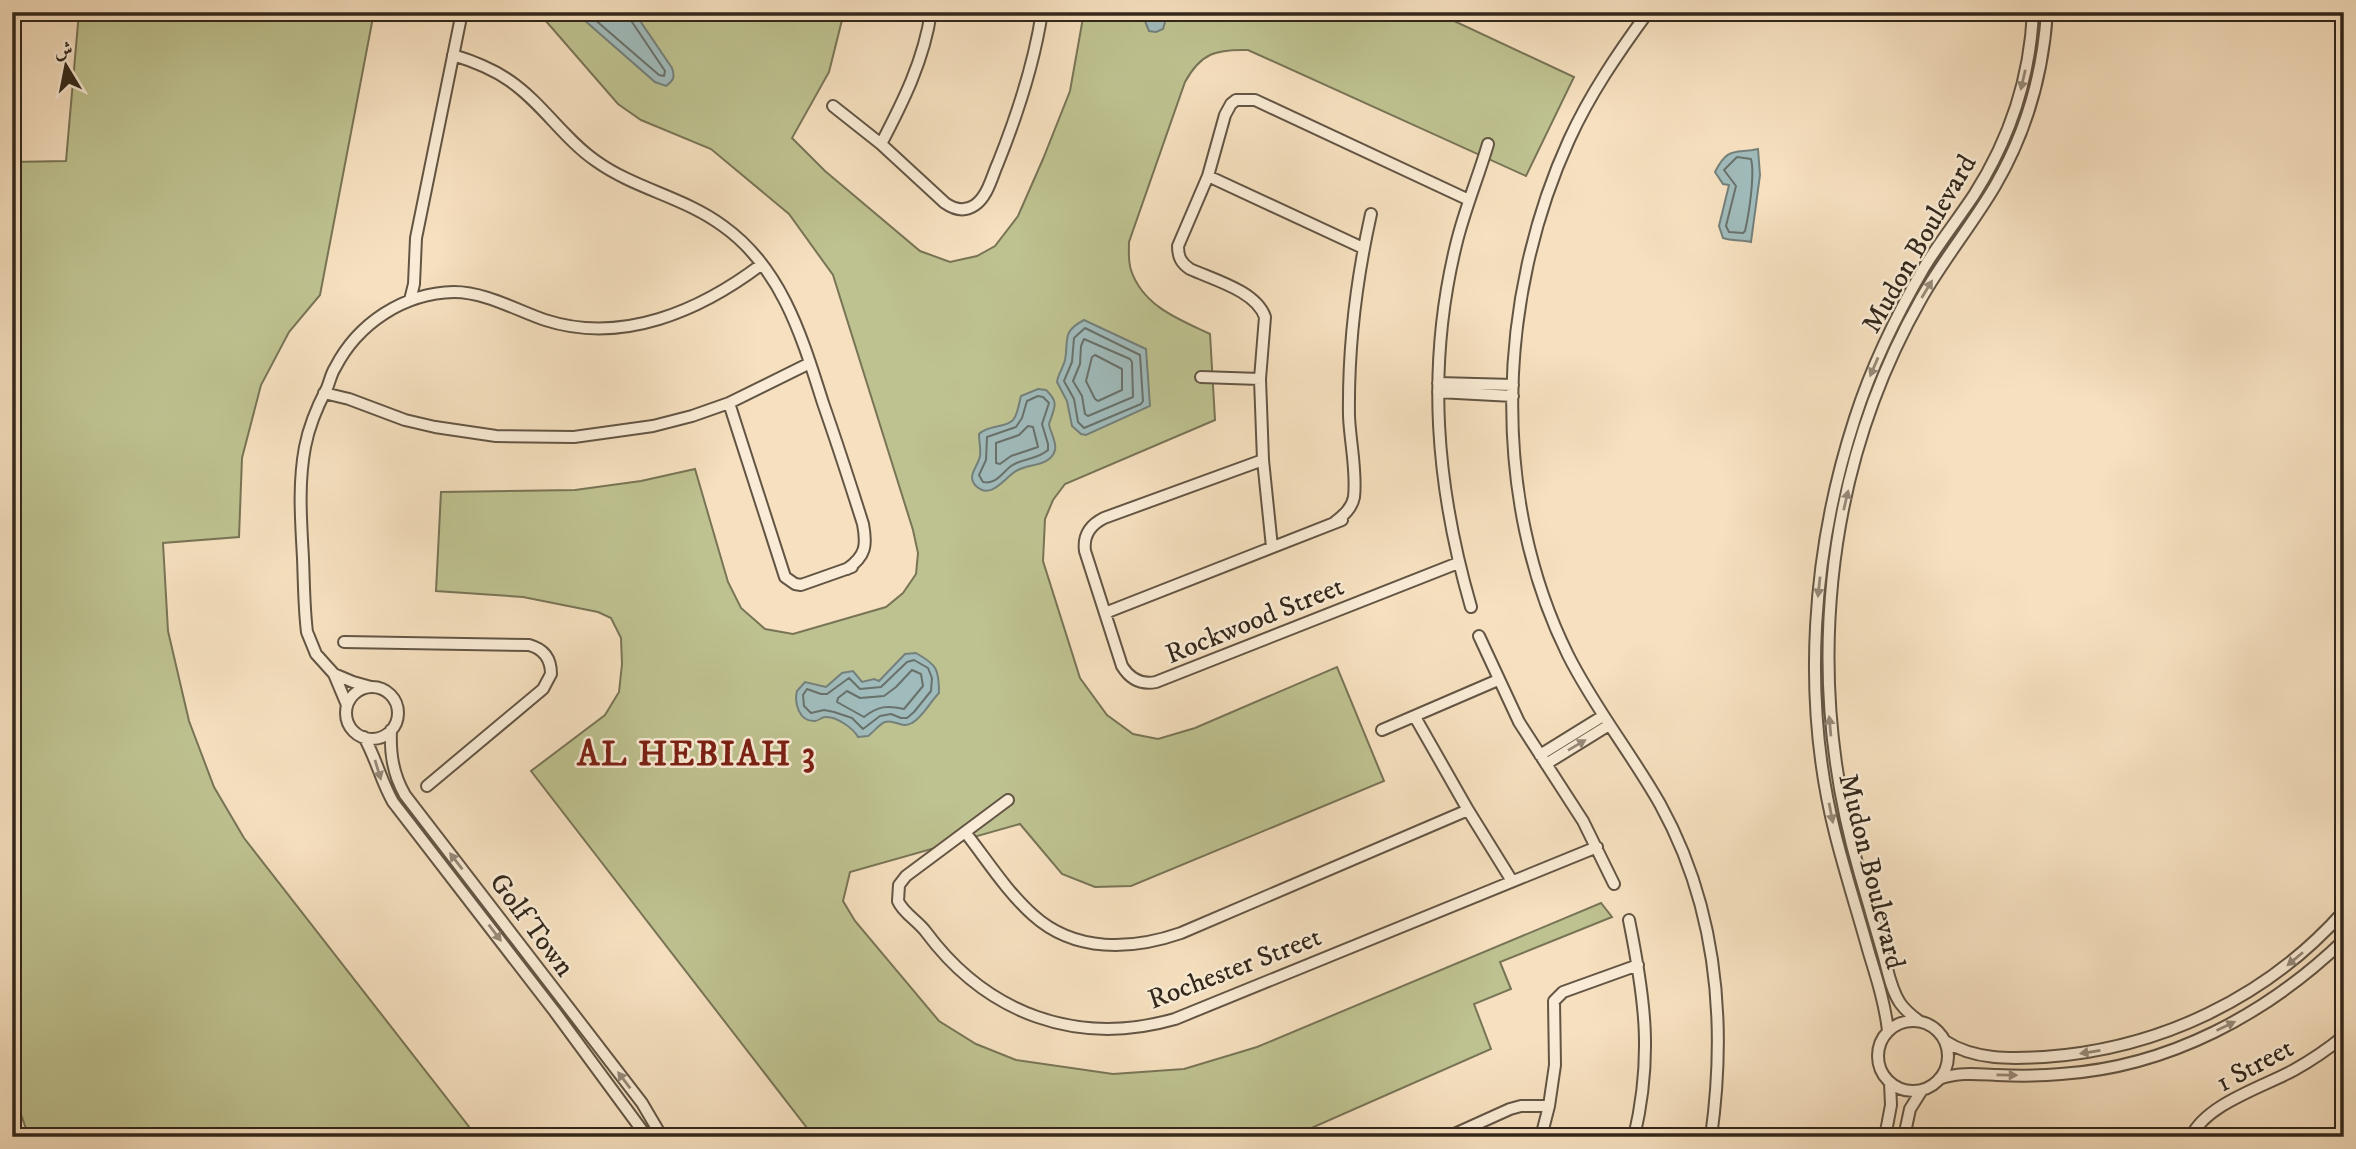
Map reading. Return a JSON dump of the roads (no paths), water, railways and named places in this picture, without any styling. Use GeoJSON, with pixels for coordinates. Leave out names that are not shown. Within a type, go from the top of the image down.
{"type":"FeatureCollection","features":[{"type":"Feature","properties":{"kind":"street"},"geometry":{"type":"LineString","coordinates":[[410,300],[416,238],[462,12]]}},
{"type":"Feature","properties":{"kind":"street"},"geometry":{"type":"LineString","coordinates":[[881,144],[906,95],[920,59],[931,12]]}},
{"type":"Feature","properties":{"kind":"street"},"geometry":{"type":"LineString","coordinates":[[833,106],[881,144],[940,198],[962,202],[975,198],[988,187],[1016,118],[1029,79],[1042,12]]}},
{"type":"Feature","properties":{"kind":"street"},"geometry":{"type":"LineString","coordinates":[[1648,12],[1586,106],[1540,218],[1524,279],[1513,391],[1516,462],[1521,503],[1539,584],[1567,654],[1606,721],[1660,804],[1695,883],[1706,924],[1719,1009],[1717,1093],[1711,1137]]}},
{"type":"Feature","properties":{"kind":"street","name":"Mudon Boulevard"},"geometry":{"type":"LineString","coordinates":[[1888,1031],[1881,994],[1834,830],[1822,762],[1817,719],[1815,642],[1824,545],[1848,441],[1868,381],[1883,347],[1922,271],[1979,187],[2004,140],[2024,81],[2033,12]]}},
{"type":"Feature","properties":{"kind":"street","name":"Mudon Boulevard"},"geometry":{"type":"LineString","coordinates":[[1919,1021],[1905,1010],[1892,986],[1849,838],[1838,784],[1830,724],[1827,658],[1834,565],[1849,486],[1878,390],[1921,299],[1993,189],[2015,147],[2039,73],[2047,12]]}},
{"type":"Feature","properties":{"kind":"street"},"geometry":{"type":"LineString","coordinates":[[453,55],[493,70],[512,82],[594,160],[620,176],[703,212],[725,227],[762,264],[795,319],[863,524],[870,535],[871,551],[862,564],[817,580],[792,574],[779,554],[729,403]]}},
{"type":"Feature","properties":{"kind":"street"},"geometry":{"type":"LineString","coordinates":[[1272,547],[1263,460],[1260,379],[1265,325],[1262,309],[1252,298],[1184,265],[1180,260],[1178,246],[1208,176],[1227,109],[1236,100],[1249,98],[1469,200]]}},
{"type":"Feature","properties":{"kind":"street"},"geometry":{"type":"LineString","coordinates":[[1471,607],[1458,563],[1442,480],[1438,387],[1441,336],[1456,245],[1488,144]]}},
{"type":"Feature","properties":{"kind":"street"},"geometry":{"type":"LineString","coordinates":[[1208,176],[1363,248]]}},
{"type":"Feature","properties":{"kind":"street"},"geometry":{"type":"LineString","coordinates":[[1105,613],[1335,522],[1351,515],[1355,509],[1358,496],[1349,417],[1350,355],[1356,293],[1371,214]]}},
{"type":"Feature","properties":{"kind":"street"},"geometry":{"type":"LineString","coordinates":[[334,674],[383,689],[396,703],[398,713],[391,730],[373,739],[356,734],[347,721],[347,705],[334,674],[316,654],[307,632],[302,544],[302,467],[310,427],[326,389],[339,361],[361,332],[378,317],[410,300],[458,292],[566,326],[590,330],[615,329],[638,325],[698,304],[740,281],[762,264]]}},
{"type":"Feature","properties":{"kind":"street"},"geometry":{"type":"LineString","coordinates":[[414,278],[428,295]]}},
{"type":"Feature","properties":{"kind":"street"},"geometry":{"type":"LineString","coordinates":[[326,389],[405,420],[435,428],[496,436],[574,437],[653,426],[729,403],[810,363]]}},
{"type":"Feature","properties":{"kind":"street"},"geometry":{"type":"LineString","coordinates":[[1201,377],[1260,379]]}},
{"type":"Feature","properties":{"kind":"street"},"geometry":{"type":"LineString","coordinates":[[1438,387],[1513,391]]}},
{"type":"Feature","properties":{"kind":"street","name":"Rockwood Street"},"geometry":{"type":"LineString","coordinates":[[1263,460],[1104,518],[1094,524],[1085,539],[1085,551],[1126,672],[1136,680],[1151,683],[1458,563]]}},
{"type":"Feature","properties":{"kind":"street"},"geometry":{"type":"LineString","coordinates":[[1479,636],[1519,722],[1583,821],[1614,884]]}},
{"type":"Feature","properties":{"kind":"street"},"geometry":{"type":"LineString","coordinates":[[344,642],[529,645],[540,649],[548,657],[551,674],[543,689],[427,786]]}},
{"type":"Feature","properties":{"kind":"street"},"geometry":{"type":"LineString","coordinates":[[1382,730],[1498,680]]}},
{"type":"Feature","properties":{"kind":"street"},"geometry":{"type":"LineString","coordinates":[[347,705],[362,689],[373,687]]}},
{"type":"Feature","properties":{"kind":"street"},"geometry":{"type":"LineString","coordinates":[[1415,717],[1468,810],[1513,881]]}},
{"type":"Feature","properties":{"kind":"street"},"geometry":{"type":"LineString","coordinates":[[1543,759],[1606,721]]}},
{"type":"Feature","properties":{"kind":"street","name":"Golf Town"},"geometry":{"type":"LineString","coordinates":[[391,730],[394,772],[405,795],[642,1103],[662,1137]]}},
{"type":"Feature","properties":{"kind":"street","name":"Golf Town"},"geometry":{"type":"LineString","coordinates":[[363,737],[393,802],[555,1012],[647,1137]]}},
{"type":"Feature","properties":{"kind":"street","name":"Rochester Street"},"geometry":{"type":"LineString","coordinates":[[1008,800],[902,880],[897,890],[900,906],[920,925],[954,966],[989,994],[1015,1009],[1045,1020],[1093,1029],[1126,1029],[1175,1019],[1597,847]]}},
{"type":"Feature","properties":{"kind":"street","name":"Rochester Street"},"geometry":{"type":"LineString","coordinates":[[965,832],[1035,917],[1056,931],[1080,940],[1106,946],[1131,946],[1157,942],[1181,933],[1468,810]]}},
{"type":"Feature","properties":{"kind":"street"},"geometry":{"type":"LineString","coordinates":[[1922,1090],[1900,1089],[1890,1083],[1878,1063],[1881,1041],[1897,1024],[1919,1021],[1930,1025],[1945,1041],[1966,1053],[1978,1055],[2030,1058],[2100,1050],[2167,1032],[2210,1013],[2258,986],[2309,947],[2344,911]]}},
{"type":"Feature","properties":{"kind":"street"},"geometry":{"type":"LineString","coordinates":[[1629,920],[1643,996],[1646,1059],[1634,1137]]}},
{"type":"Feature","properties":{"kind":"street"},"geometry":{"type":"LineString","coordinates":[[1904,1137],[1910,1108],[1922,1090],[1939,1079],[1964,1073],[2034,1076],[2076,1072],[2128,1064],[2183,1047],[2268,1003],[2344,940]]}},
{"type":"Feature","properties":{"kind":"street"},"geometry":{"type":"LineString","coordinates":[[1541,1137],[1555,1065],[1553,1008],[1558,996],[1638,965]]}},
{"type":"Feature","properties":{"kind":"street","name":"1 Street"},"geometry":{"type":"LineString","coordinates":[[2191,1137],[2203,1119],[2216,1109],[2297,1069],[2344,1036]]}},
{"type":"Feature","properties":{"kind":"street"},"geometry":{"type":"LineString","coordinates":[[1939,1079],[1946,1068],[1948,1055],[1945,1041]]}},
{"type":"Feature","properties":{"kind":"street"},"geometry":{"type":"LineString","coordinates":[[1885,1137],[1891,1105],[1890,1083]]}},
{"type":"Feature","properties":{"kind":"street"},"geometry":{"type":"LineString","coordinates":[[1448,1137],[1510,1109],[1521,1106],[1549,1106]]}},
{"type":"Feature","properties":{"kind":"water"},"geometry":{"type":"Polygon","coordinates":[[[575,12],[634,12],[672,68],[672,80],[666,86],[655,82],[575,12]]]}},
{"type":"Feature","properties":{"kind":"water"},"geometry":{"type":"Polygon","coordinates":[[[1146,12],[1168,12],[1163,29],[1149,31],[1145,21],[1146,12]]]}},
{"type":"Feature","properties":{"kind":"water"},"geometry":{"type":"Polygon","coordinates":[[[1758,149],[1760,175],[1751,242],[1723,238],[1719,226],[1729,185],[1723,184],[1715,172],[1728,155],[1758,149]]]}},
{"type":"Feature","properties":{"kind":"water"},"geometry":{"type":"Polygon","coordinates":[[[1084,320],[1146,349],[1150,406],[1086,435],[1072,426],[1067,401],[1057,382],[1065,360],[1067,337],[1072,328],[1084,320]]]}},
{"type":"Feature","properties":{"kind":"water"},"geometry":{"type":"Polygon","coordinates":[[[1038,389],[1046,390],[1054,402],[1049,424],[1055,444],[1053,455],[1044,462],[1018,470],[993,489],[982,490],[972,479],[980,456],[979,434],[1013,420],[1021,396],[1038,389]]]}},
{"type":"Feature","properties":{"kind":"water"},"geometry":{"type":"Polygon","coordinates":[[[916,653],[935,668],[939,693],[912,723],[905,725],[885,722],[868,736],[858,737],[848,726],[829,717],[816,721],[801,715],[796,701],[797,691],[805,682],[826,687],[842,673],[853,671],[862,682],[874,679],[879,681],[905,654],[916,653]]]}},
{"type":"Feature","properties":{"kind":"district","name":"AL HEBIAH 3"},"geometry":{"type":"Point","coordinates":[697,753]}}]}
